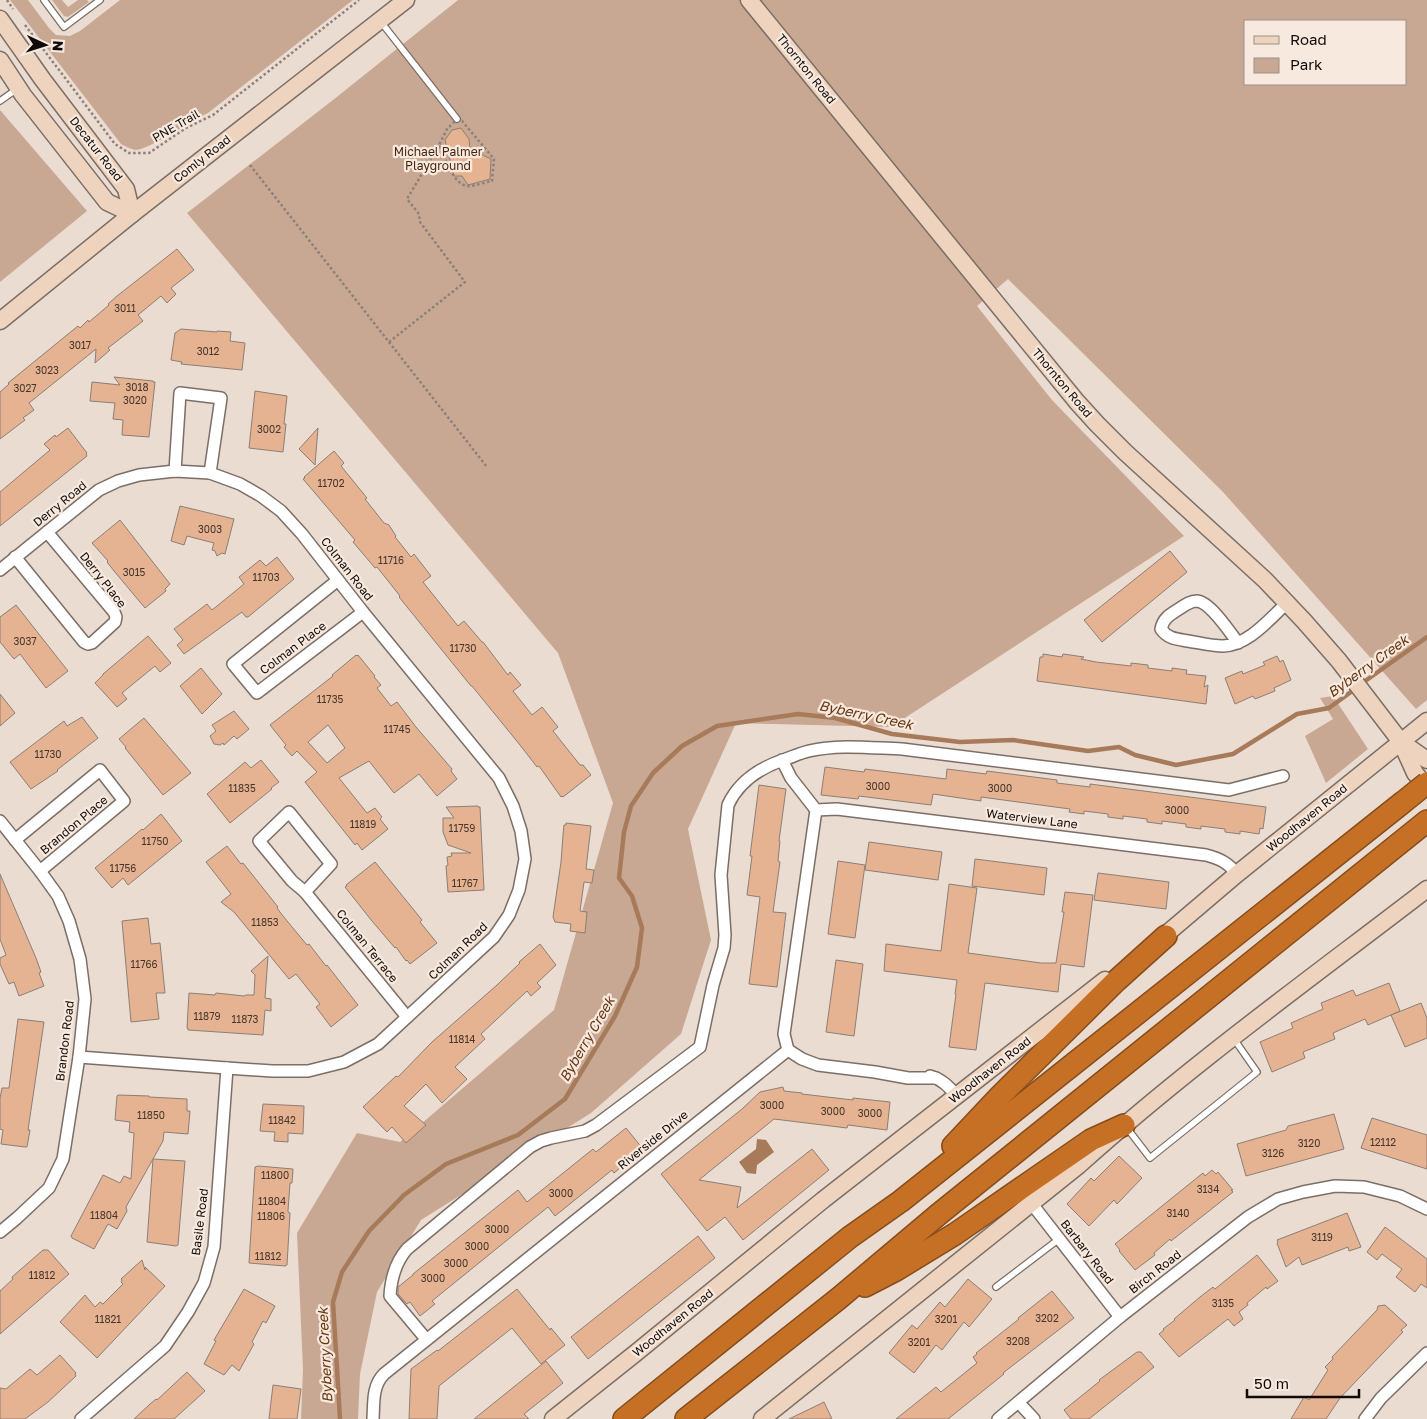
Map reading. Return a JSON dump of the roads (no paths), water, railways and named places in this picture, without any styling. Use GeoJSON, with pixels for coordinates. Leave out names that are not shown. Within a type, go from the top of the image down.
{"type":"FeatureCollection","features":[{"type":"Feature","properties":{"kind":"highway"},"geometry":{"type":"LineString","coordinates":[[624,1419],[850,1237],[901,1201],[1427,783]]}},
{"type":"Feature","properties":{"kind":"highway"},"geometry":{"type":"LineString","coordinates":[[686,1419],[838,1299],[939,1214],[1427,821]]}},
{"type":"Feature","properties":{"kind":"highway"},"geometry":{"type":"LineString","coordinates":[[901,1201],[1000,1096],[1116,981],[1166,936]]}},
{"type":"Feature","properties":{"kind":"highway"},"geometry":{"type":"LineString","coordinates":[[838,1299],[896,1270],[955,1234],[1091,1140],[1124,1125]]}},
{"type":"Feature","properties":{"kind":"street","name":"Comly Road"},"geometry":{"type":"LineString","coordinates":[[0,321],[132,214],[406,0]]}},
{"type":"Feature","properties":{"kind":"street","name":"Thornton Road"},"geometry":{"type":"LineString","coordinates":[[751,1],[1097,424],[1265,580],[1339,661],[1401,742],[1415,774],[1427,788]]}},
{"type":"Feature","properties":{"kind":"street","name":"Decatur Road"},"geometry":{"type":"LineString","coordinates":[[0,19],[43,80],[126,189],[132,214]]}},
{"type":"Feature","properties":{"kind":"street","name":"Decatur Road"},"geometry":{"type":"LineString","coordinates":[[0,60],[23,95],[107,202],[132,214]]}},
{"type":"Feature","properties":{"kind":"street"},"geometry":{"type":"LineString","coordinates":[[174,471],[180,393],[221,398],[210,473]]}},
{"type":"Feature","properties":{"kind":"street","name":"Colman Road"},"geometry":{"type":"LineString","coordinates":[[79,1057],[272,1071],[308,1071],[344,1062],[378,1044],[494,937],[509,915],[519,890],[525,859],[521,831],[514,806],[499,778],[363,612],[302,534],[281,511],[247,488],[210,473],[174,471]]}},
{"type":"Feature","properties":{"kind":"street","name":"Derry Road"},"geometry":{"type":"LineString","coordinates":[[0,570],[99,490],[132,477],[174,471]]}},
{"type":"Feature","properties":{"kind":"street","name":"Derry Place"},"geometry":{"type":"LineString","coordinates":[[15,557],[84,642],[92,644],[115,622],[116,616],[47,532]]}},
{"type":"Feature","properties":{"kind":"street","name":"Colman Place"},"geometry":{"type":"LineString","coordinates":[[338,580],[233,664],[257,693],[363,612]]}},
{"type":"Feature","properties":{"kind":"street"},"geometry":{"type":"LineString","coordinates":[[1238,643],[1210,608],[1202,602],[1188,603],[1168,616],[1161,628],[1171,638],[1216,645],[1229,645],[1238,643],[1248,638],[1287,603]]}},
{"type":"Feature","properties":{"kind":"street","name":"Woodhaven Road"},"geometry":{"type":"LineString","coordinates":[[553,1419],[816,1206],[1112,975],[1166,936],[1238,874],[1427,721]]}},
{"type":"Feature","properties":{"kind":"street","name":"Thornton Road"},"geometry":{"type":"LineString","coordinates":[[1401,742],[1427,760]]}},
{"type":"Feature","properties":{"kind":"street"},"geometry":{"type":"LineString","coordinates":[[426,1339],[390,1296],[390,1283],[394,1270],[407,1249],[530,1147],[541,1141],[591,1128],[700,1047],[713,985],[724,948],[725,935],[720,875],[728,805],[732,797],[757,771],[809,751],[860,747],[902,749],[1229,790],[1283,776]]}},
{"type":"Feature","properties":{"kind":"street"},"geometry":{"type":"LineString","coordinates":[[782,760],[791,778],[816,810],[784,1034],[788,1050],[802,1060],[818,1065],[908,1078],[936,1078],[944,1082],[957,1096]]}},
{"type":"Feature","properties":{"kind":"street","name":"Brandon Place"},"geometry":{"type":"LineString","coordinates":[[15,840],[100,770],[124,801],[40,871]]}},
{"type":"Feature","properties":{"kind":"street","name":"Waterview Lane"},"geometry":{"type":"LineString","coordinates":[[816,810],[837,809],[1206,856],[1221,860],[1230,865],[1238,874]]}},
{"type":"Feature","properties":{"kind":"street","name":"Colman Terrace"},"geometry":{"type":"LineString","coordinates":[[305,892],[331,864],[289,812],[259,841],[292,881],[305,892],[407,1017]]}},
{"type":"Feature","properties":{"kind":"street","name":"Brandon Road"},"geometry":{"type":"LineString","coordinates":[[0,821],[58,896],[69,921],[80,958],[85,1000],[79,1057],[63,1159],[49,1188],[0,1232]]}},
{"type":"Feature","properties":{"kind":"street"},"geometry":{"type":"LineString","coordinates":[[762,1419],[1032,1204],[1080,1165],[1124,1125],[1427,888]]}},
{"type":"Feature","properties":{"kind":"street","name":"Riverside Drive"},"geometry":{"type":"LineString","coordinates":[[373,1419],[376,1384],[379,1378],[788,1050]]}},
{"type":"Feature","properties":{"kind":"street","name":"Basile Road"},"geometry":{"type":"LineString","coordinates":[[81,1419],[165,1346],[188,1312],[204,1283],[214,1247],[227,1068]]}},
{"type":"Feature","properties":{"kind":"street","name":"Birch Road"},"geometry":{"type":"LineString","coordinates":[[998,1419],[1120,1317],[1248,1217],[1278,1200],[1319,1188],[1349,1186],[1364,1187],[1400,1196],[1427,1209]]}},
{"type":"Feature","properties":{"kind":"street","name":"Barbary Road"},"geometry":{"type":"LineString","coordinates":[[1032,1204],[1120,1317]]}},
{"type":"Feature","properties":{"kind":"street"},"geometry":{"type":"LineString","coordinates":[[1365,1419],[1381,1398],[1427,1352]]}},
{"type":"Feature","properties":{"kind":"street"},"geometry":{"type":"LineString","coordinates":[[1019,1403],[1034,1419]]}},
{"type":"Feature","properties":{"kind":"lane"},"geometry":{"type":"LineString","coordinates":[[44,0],[64,27],[100,0]]}},
{"type":"Feature","properties":{"kind":"lane"},"geometry":{"type":"LineString","coordinates":[[379,21],[457,120]]}},
{"type":"Feature","properties":{"kind":"lane"},"geometry":{"type":"LineString","coordinates":[[0,102],[19,88]]}},
{"type":"Feature","properties":{"kind":"lane"},"geometry":{"type":"LineString","coordinates":[[1124,1125],[1150,1158],[1257,1072],[1234,1038]]}},
{"type":"Feature","properties":{"kind":"lane"},"geometry":{"type":"LineString","coordinates":[[996,1287],[1059,1240]]}},
{"type":"Feature","properties":{"kind":"waterway","name":"Byberry Creek"},"geometry":{"type":"LineString","coordinates":[[1361,684],[1427,637]]}},
{"type":"Feature","properties":{"kind":"waterway","name":"Byberry Creek"},"geometry":{"type":"LineString","coordinates":[[340,1419],[333,1302],[342,1272],[369,1231],[404,1195],[446,1164],[518,1135],[565,1099],[615,1016],[637,967],[642,928],[632,896],[619,878],[624,832],[631,806],[653,773],[682,746],[717,726],[798,714],[835,718],[892,734],[960,742],[1013,740],[1088,751],[1119,747],[1135,755],[1176,765],[1233,754],[1297,714],[1329,708],[1355,689]]}},
{"type":"Feature","properties":{"kind":"park label","name":"Michael Palmer Playground"},"geometry":{"type":"Point","coordinates":[438,159]}}]}
